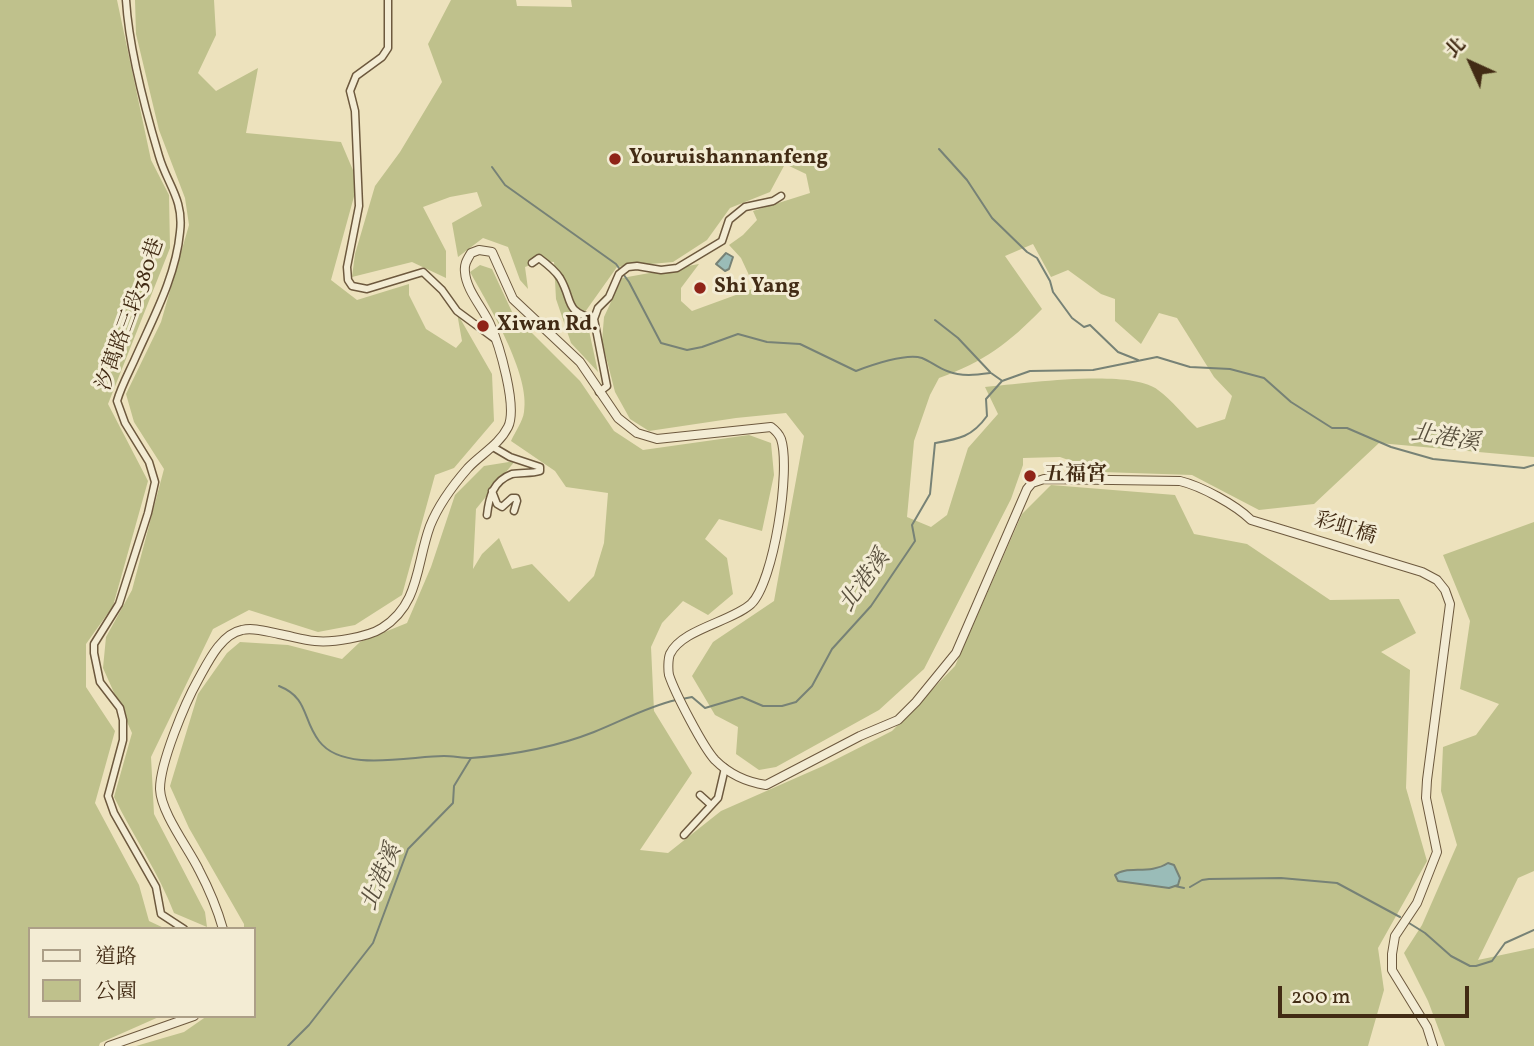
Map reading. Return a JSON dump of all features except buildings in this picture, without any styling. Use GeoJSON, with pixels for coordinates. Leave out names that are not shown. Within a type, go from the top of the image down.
{"type":"FeatureCollection","features":[{"type":"Feature","properties":{"kind":"street","name":"汐萬路三段380巷"},"geometry":{"type":"LineString","coordinates":[[126,0],[127,19],[140,78],[160,159],[177,195],[181,229],[174,264],[164,292],[117,401],[125,423],[149,462],[155,482],[119,604],[93,643],[100,682],[120,708],[123,720],[123,740],[108,796],[114,813],[156,887],[161,914],[181,927]]}},
{"type":"Feature","properties":{"kind":"street"},"geometry":{"type":"LineString","coordinates":[[388,0],[387,48],[382,57],[356,76],[350,91],[355,111],[359,206],[347,267],[348,280],[352,286],[367,289],[423,272],[442,290],[457,311],[495,339]]}},
{"type":"Feature","properties":{"kind":"street"},"geometry":{"type":"LineString","coordinates":[[599,392],[607,386],[594,319],[598,308],[609,297],[619,274],[628,267],[637,266],[661,270],[677,268],[722,241],[729,220],[745,207],[773,201],[781,196]]}},
{"type":"Feature","properties":{"kind":"street"},"geometry":{"type":"LineString","coordinates":[[222,927],[213,899],[166,809],[160,790],[184,704],[217,649],[228,636],[243,630],[260,630],[316,641],[343,639],[378,630],[396,619],[407,605],[430,526],[442,504],[469,468],[493,447],[509,425],[507,378],[495,339],[465,275],[465,262],[471,253],[479,250],[492,252],[513,299],[580,362],[618,418],[637,433],[657,439],[771,427],[781,440],[784,461],[783,497],[763,590],[750,605],[681,642],[670,655],[668,673],[677,692],[702,741],[725,768],[718,798],[684,835]]}},
{"type":"Feature","properties":{"kind":"street"},"geometry":{"type":"LineString","coordinates":[[532,263],[539,258],[554,270],[574,311],[594,319]]}},
{"type":"Feature","properties":{"kind":"street"},"geometry":{"type":"LineString","coordinates":[[487,514],[492,491],[497,484],[513,474],[540,471],[540,467],[533,463],[510,457],[493,447]]}},
{"type":"Feature","properties":{"kind":"street","name":"彩虹橋"},"geometry":{"type":"LineString","coordinates":[[725,768],[739,779],[766,785],[860,736],[898,720],[956,653],[1027,489],[1032,483],[1044,479],[1180,481],[1197,485],[1251,520],[1407,566],[1437,580],[1446,590],[1450,604],[1426,798],[1437,852],[1417,904],[1395,936],[1392,954],[1392,971],[1427,1027],[1433,1046]]}},
{"type":"Feature","properties":{"kind":"street"},"geometry":{"type":"LineString","coordinates":[[492,491],[497,504],[502,507],[512,498],[516,498],[514,511]]}},
{"type":"Feature","properties":{"kind":"street"},"geometry":{"type":"LineString","coordinates":[[700,796],[710,804]]}},
{"type":"Feature","properties":{"kind":"street"},"geometry":{"type":"LineString","coordinates":[[109,1046],[188,1018]]}},
{"type":"Feature","properties":{"kind":"green space"},"geometry":{"type":"Polygon","coordinates":[[[0,0],[117,0],[151,160],[169,195],[170,248],[108,404],[148,481],[113,606],[86,644],[86,687],[115,731],[95,803],[139,885],[149,921],[162,927],[28,927],[28,1018],[156,1018],[100,1043],[99,1046],[0,1046],[0,0]]]}},
{"type":"Feature","properties":{"kind":"green space"},"geometry":{"type":"Polygon","coordinates":[[[135,0],[214,0],[216,35],[198,73],[216,91],[258,68],[246,133],[341,142],[358,182],[331,280],[357,300],[409,284],[409,295],[426,329],[456,348],[462,341],[457,313],[492,374],[494,421],[454,468],[435,475],[402,595],[355,625],[318,632],[249,610],[213,629],[151,757],[154,814],[205,912],[207,927],[174,913],[161,883],[114,797],[132,733],[103,668],[106,637],[132,590],[164,469],[134,422],[126,394],[161,322],[189,225],[185,198],[159,130],[136,34],[135,0]]]}},
{"type":"Feature","properties":{"kind":"green space"},"geometry":{"type":"Polygon","coordinates":[[[451,0],[516,0],[517,6],[572,7],[571,0],[1534,0],[1534,457],[1379,443],[1314,504],[1259,510],[1192,475],[1102,472],[1060,457],[1023,458],[1011,499],[924,669],[879,710],[776,767],[759,770],[736,754],[738,727],[715,715],[692,676],[713,642],[774,601],[804,436],[786,413],[649,431],[630,419],[615,392],[602,341],[604,317],[622,278],[699,264],[681,288],[681,301],[692,311],[755,288],[741,258],[729,245],[757,220],[753,211],[810,193],[806,174],[785,164],[770,192],[730,208],[707,240],[673,262],[617,267],[585,312],[598,372],[571,343],[556,299],[554,262],[541,261],[525,267],[528,289],[520,280],[508,247],[483,238],[458,257],[452,223],[482,206],[477,192],[450,197],[423,207],[446,251],[446,278],[412,262],[352,277],[355,254],[375,186],[400,152],[442,82],[428,44],[451,0]],[[1033,244],[1005,256],[1042,309],[995,350],[939,378],[914,441],[907,517],[931,527],[947,515],[968,448],[998,414],[985,387],[1075,379],[1124,380],[1144,383],[1158,390],[1197,428],[1225,419],[1232,396],[1214,377],[1177,318],[1159,313],[1141,344],[1115,321],[1115,299],[1101,294],[1068,270],[1051,277],[1033,244]]]}},
{"type":"Feature","properties":{"kind":"green space"},"geometry":{"type":"Polygon","coordinates":[[[480,265],[492,269],[513,314],[580,381],[614,431],[643,450],[749,435],[771,443],[774,475],[762,531],[719,519],[705,539],[727,558],[733,594],[708,615],[683,601],[662,623],[651,647],[654,711],[692,773],[640,850],[668,853],[721,811],[823,766],[892,731],[955,666],[1022,514],[1051,485],[1175,495],[1194,534],[1247,544],[1330,600],[1399,599],[1416,633],[1381,652],[1410,670],[1406,788],[1427,861],[1378,948],[1384,990],[1368,1046],[136,1046],[184,1032],[204,1018],[256,1018],[256,927],[244,927],[189,828],[170,786],[198,694],[227,653],[240,642],[288,645],[342,659],[360,642],[407,623],[431,567],[455,495],[484,466],[515,461],[476,509],[473,569],[482,554],[499,538],[512,569],[532,564],[569,602],[594,576],[604,543],[608,493],[566,487],[555,471],[511,441],[523,415],[521,379],[506,340],[470,272],[480,265]]]}},
{"type":"Feature","properties":{"kind":"green space"},"geometry":{"type":"Polygon","coordinates":[[[1534,522],[1534,871],[1518,878],[1478,960],[1534,948],[1534,1046],[1445,1046],[1428,1001],[1404,953],[1422,925],[1457,845],[1441,791],[1443,747],[1476,735],[1499,704],[1460,689],[1470,621],[1443,555],[1534,522]]]}},
{"type":"Feature","properties":{"kind":"water"},"geometry":{"type":"Polygon","coordinates":[[[726,253],[733,257],[729,269],[725,271],[716,264],[726,253]]]}},
{"type":"Feature","properties":{"kind":"water"},"geometry":{"type":"Polygon","coordinates":[[[1168,863],[1174,865],[1180,878],[1178,885],[1169,888],[1118,881],[1115,875],[1125,871],[1154,869],[1168,863]]]}},
{"type":"Feature","properties":{"kind":"waterway"},"geometry":{"type":"LineString","coordinates":[[939,149],[967,180],[992,218],[1027,252],[1037,258],[1053,292],[1072,318],[1084,327],[1090,325],[1118,352],[1138,360]]}},
{"type":"Feature","properties":{"kind":"waterway"},"geometry":{"type":"LineString","coordinates":[[492,167],[505,185],[616,264],[629,282],[661,343],[687,350],[738,334],[767,342],[800,344],[856,371],[889,360],[915,357],[953,373],[991,373],[1001,380]]}},
{"type":"Feature","properties":{"kind":"waterway"},"geometry":{"type":"LineString","coordinates":[[935,320],[958,338],[990,372]]}},
{"type":"Feature","properties":{"kind":"waterway","name":"北港溪"},"geometry":{"type":"LineString","coordinates":[[682,699],[692,697],[705,708],[742,697],[763,706],[782,706],[796,702],[812,686],[832,649],[871,606],[915,541],[912,525],[930,494],[935,443],[958,438],[976,429],[987,416],[986,399],[1002,381],[1030,371],[1093,370],[1157,357],[1190,367],[1230,369],[1264,378],[1291,402],[1332,428],[1347,428],[1391,447],[1433,459],[1524,468],[1534,465]]}},
{"type":"Feature","properties":{"kind":"waterway"},"geometry":{"type":"LineString","coordinates":[[279,686],[296,697],[319,741],[330,751],[344,757],[360,760],[444,756],[471,758]]}},
{"type":"Feature","properties":{"kind":"waterway","name":"北港溪"},"geometry":{"type":"LineString","coordinates":[[288,1046],[309,1025],[373,943],[408,849],[453,803],[454,786],[471,758],[565,742],[654,706],[676,700]]}},
{"type":"Feature","properties":{"kind":"waterway"},"geometry":{"type":"LineString","coordinates":[[1190,887],[1209,879],[1281,878],[1337,883],[1400,917]]}},
{"type":"Feature","properties":{"kind":"waterway"},"geometry":{"type":"LineString","coordinates":[[1175,886],[1184,888]]}},
{"type":"Feature","properties":{"kind":"waterway"},"geometry":{"type":"LineString","coordinates":[[1409,923],[1451,956],[1470,966],[1492,961],[1505,943],[1534,930]]}},
{"type":"Feature","properties":{"kind":"place","name":"Youruishannanfeng"},"geometry":{"type":"Point","coordinates":[615,159]}},
{"type":"Feature","properties":{"kind":"place","name":"Shi Yang"},"geometry":{"type":"Point","coordinates":[700,288]}},
{"type":"Feature","properties":{"kind":"place","name":"Xiwan Rd."},"geometry":{"type":"Point","coordinates":[483,326]}},
{"type":"Feature","properties":{"kind":"place","name":"五福宮"},"geometry":{"type":"Point","coordinates":[1030,476]}}]}
